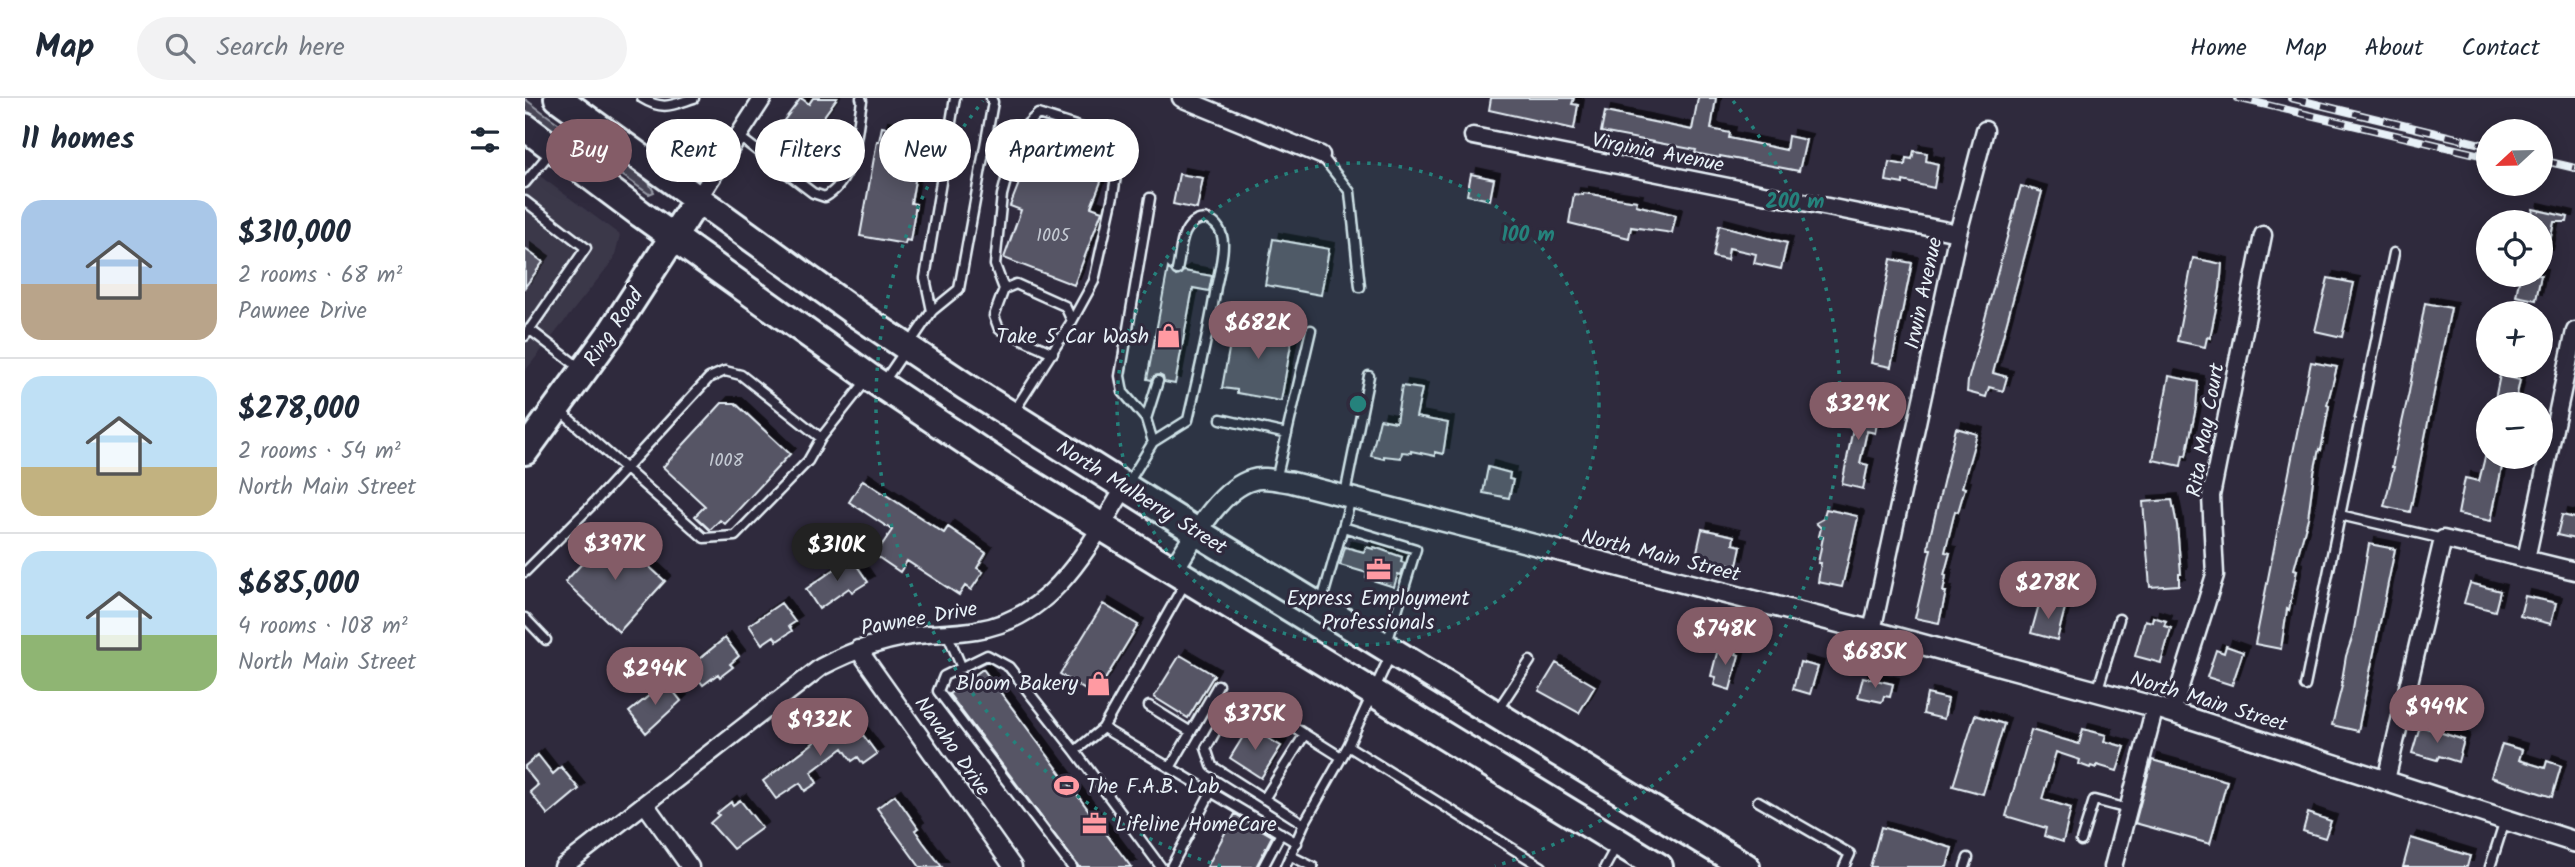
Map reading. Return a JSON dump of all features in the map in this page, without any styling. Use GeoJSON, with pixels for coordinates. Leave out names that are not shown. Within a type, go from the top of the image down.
{"type":"FeatureCollection","features":[{"type":"Feature","properties":{"kind":"main road","name":"North Mulberry Street"},"geometry":{"type":"LineString","coordinates":[[558,98],[906,349],[1197,532],[1746,867]]}},
{"type":"Feature","properties":{"kind":"main road"},"geometry":{"type":"LineString","coordinates":[[525,127],[546,142]]}},
{"type":"Feature","properties":{"kind":"main road"},"geometry":{"type":"LineString","coordinates":[[599,182],[875,381],[1012,472],[1659,867]]}},
{"type":"Feature","properties":{"kind":"main road","name":"Ring Road"},"geometry":{"type":"LineString","coordinates":[[525,451],[584,371],[697,200]]}},
{"type":"Feature","properties":{"kind":"street"},"geometry":{"type":"LineString","coordinates":[[741,129],[763,98]]}},
{"type":"Feature","properties":{"kind":"street"},"geometry":{"type":"LineString","coordinates":[[1181,98],[1321,155]]}},
{"type":"Feature","properties":{"kind":"street","name":"Irwin Avenue"},"geometry":{"type":"LineString","coordinates":[[1872,631],[1958,233],[1985,130]]}},
{"type":"Feature","properties":{"kind":"street","name":"Virginia Avenue"},"geometry":{"type":"LineString","coordinates":[[1473,136],[1958,233]]}},
{"type":"Feature","properties":{"kind":"street"},"geometry":{"type":"LineString","coordinates":[[697,200],[708,182]]}},
{"type":"Feature","properties":{"kind":"street","name":"Rita May Court"},"geometry":{"type":"LineString","coordinates":[[2113,867],[2128,809],[2215,575],[2211,496],[2263,235]]}},
{"type":"Feature","properties":{"kind":"street"},"geometry":{"type":"LineString","coordinates":[[2526,559],[2575,331]]}},
{"type":"Feature","properties":{"kind":"street","name":"North Main Street"},"geometry":{"type":"LineString","coordinates":[[1180,574],[1197,532],[1217,506],[1240,485],[1254,479],[1276,480],[1872,631],[2163,710],[2575,842]]}},
{"type":"Feature","properties":{"kind":"street","name":"Pawnee Drive"},"geometry":{"type":"LineString","coordinates":[[563,867],[821,667],[858,649],[910,636],[978,630],[1003,623],[1034,608],[1071,571],[1125,487]]}},
{"type":"Feature","properties":{"kind":"street"},"geometry":{"type":"LineString","coordinates":[[2386,780],[2443,539],[2575,572]]}},
{"type":"Feature","properties":{"kind":"street","name":"Navaho Drive"},"geometry":{"type":"LineString","coordinates":[[858,649],[1013,867]]}},
{"type":"Feature","properties":{"kind":"street"},"geometry":{"type":"LineString","coordinates":[[645,804],[690,867]]}},
{"type":"Feature","properties":{"kind":"lane"},"geometry":{"type":"LineString","coordinates":[[642,98],[656,106],[668,106],[694,98]]}},
{"type":"Feature","properties":{"kind":"lane"},"geometry":{"type":"LineString","coordinates":[[741,138],[813,193],[825,197],[837,190],[851,164],[862,101],[860,98]]}},
{"type":"Feature","properties":{"kind":"lane"},"geometry":{"type":"LineString","coordinates":[[932,311],[925,278],[955,98]]}},
{"type":"Feature","properties":{"kind":"lane"},"geometry":{"type":"LineString","coordinates":[[557,408],[704,538],[734,536],[809,461],[821,438],[906,349],[932,311],[959,289],[993,102],[991,98]]}},
{"type":"Feature","properties":{"kind":"lane"},"geometry":{"type":"LineString","coordinates":[[1011,416],[1053,353],[1094,281],[1119,156],[1108,136],[1038,114],[1019,132],[1002,195],[995,265],[1004,289],[994,316],[999,329],[1053,353]]}},
{"type":"Feature","properties":{"kind":"lane"},"geometry":{"type":"LineString","coordinates":[[1321,155],[1350,192],[1360,287]]}},
{"type":"Feature","properties":{"kind":"lane"},"geometry":{"type":"LineString","coordinates":[[525,183],[546,158]]}},
{"type":"Feature","properties":{"kind":"lane"},"geometry":{"type":"LineString","coordinates":[[1150,198],[1120,376],[1123,392],[1146,419],[1153,442]]}},
{"type":"Feature","properties":{"kind":"lane"},"geometry":{"type":"LineString","coordinates":[[525,201],[586,247],[527,332],[584,371]]}},
{"type":"Feature","properties":{"kind":"lane"},"geometry":{"type":"LineString","coordinates":[[1125,487],[1153,442],[1188,420],[1212,313],[1223,246],[1222,230],[1216,223],[1204,219],[1193,223],[1185,233],[1177,270]]}},
{"type":"Feature","properties":{"kind":"lane"},"geometry":{"type":"LineString","coordinates":[[2305,686],[2394,253]]}},
{"type":"Feature","properties":{"kind":"lane"},"geometry":{"type":"LineString","coordinates":[[1004,289],[1016,284],[1065,306],[1072,321]]}},
{"type":"Feature","properties":{"kind":"lane"},"geometry":{"type":"LineString","coordinates":[[1276,480],[1311,330]]}},
{"type":"Feature","properties":{"kind":"lane"},"geometry":{"type":"LineString","coordinates":[[525,572],[591,506],[709,377],[725,371],[741,375],[821,438]]}},
{"type":"Feature","properties":{"kind":"lane"},"geometry":{"type":"LineString","coordinates":[[1320,607],[1343,527],[1369,376]]}},
{"type":"Feature","properties":{"kind":"lane"},"geometry":{"type":"LineString","coordinates":[[1146,419],[1158,381]]}},
{"type":"Feature","properties":{"kind":"lane"},"geometry":{"type":"LineString","coordinates":[[1221,419],[1287,434]]}},
{"type":"Feature","properties":{"kind":"lane"},"geometry":{"type":"LineString","coordinates":[[2340,515],[2443,539]]}},
{"type":"Feature","properties":{"kind":"lane"},"geometry":{"type":"LineString","coordinates":[[1285,867],[1304,824],[1349,746],[1372,691],[1389,648],[1416,549],[1343,527]]}},
{"type":"Feature","properties":{"kind":"lane"},"geometry":{"type":"LineString","coordinates":[[1075,751],[1103,728],[1180,574]]}},
{"type":"Feature","properties":{"kind":"lane"},"geometry":{"type":"LineString","coordinates":[[525,618],[546,640]]}},
{"type":"Feature","properties":{"kind":"lane"},"geometry":{"type":"LineString","coordinates":[[2097,692],[2119,620]]}},
{"type":"Feature","properties":{"kind":"lane"},"geometry":{"type":"LineString","coordinates":[[947,633],[962,667]]}},
{"type":"Feature","properties":{"kind":"lane"},"geometry":{"type":"LineString","coordinates":[[1072,867],[938,691],[944,676],[987,655],[1009,667],[1161,867]]}},
{"type":"Feature","properties":{"kind":"lane"},"geometry":{"type":"LineString","coordinates":[[1496,713],[1530,661]]}},
{"type":"Feature","properties":{"kind":"lane"},"geometry":{"type":"LineString","coordinates":[[1170,768],[1218,685]]}},
{"type":"Feature","properties":{"kind":"lane"},"geometry":{"type":"LineString","coordinates":[[1304,824],[1212,766],[1206,748],[1230,708],[1252,701],[1341,757]]}},
{"type":"Feature","properties":{"kind":"lane"},"geometry":{"type":"LineString","coordinates":[[1149,706],[1191,733]]}},
{"type":"Feature","properties":{"kind":"lane"},"geometry":{"type":"LineString","coordinates":[[1103,728],[1297,843]]}},
{"type":"Feature","properties":{"kind":"lane"},"geometry":{"type":"LineString","coordinates":[[1264,799],[1305,734]]}},
{"type":"Feature","properties":{"kind":"lane"},"geometry":{"type":"LineString","coordinates":[[1349,746],[1542,867]]}},
{"type":"Feature","properties":{"kind":"lane"},"geometry":{"type":"LineString","coordinates":[[1171,867],[1211,792]]}},
{"type":"Feature","properties":{"kind":"lane"},"geometry":{"type":"LineString","coordinates":[[2081,841],[2094,800],[2128,809]]}},
{"type":"Feature","properties":{"kind":"lane"},"geometry":{"type":"LineString","coordinates":[[1758,801],[1850,854],[1843,867]]}},
{"type":"Feature","properties":{"kind":"lane"},"geometry":{"type":"LineString","coordinates":[[2490,867],[2505,820]]}},
{"type":"Feature","properties":{"kind":"lane"},"geometry":{"type":"LineString","coordinates":[[1263,867],[1281,833]]}},
{"type":"Feature","properties":{"kind":"lane"},"geometry":{"type":"LineString","coordinates":[[1605,867],[1619,842]]}},
{"type":"Feature","properties":{"kind":"lane"},"geometry":{"type":"LineString","coordinates":[[1291,856],[1313,867]]}},
{"type":"Feature","properties":{"kind":"shaded area"},"geometry":{"type":"Polygon","coordinates":[[[525,99],[553,119],[546,119],[546,129],[525,113],[525,99]]]}},
{"type":"Feature","properties":{"kind":"shaded area"},"geometry":{"type":"Polygon","coordinates":[[[525,165],[620,235],[614,259],[525,371],[525,165]]]}},
{"type":"Feature","properties":{"kind":"shaded area"},"geometry":{"type":"Polygon","coordinates":[[[632,166],[648,182],[654,192],[649,194],[632,182],[632,166]]]}},
{"type":"Feature","properties":{"kind":"building"},"geometry":{"type":"Polygon","coordinates":[[[801,98],[809,104],[813,98],[837,98],[822,119],[785,119],[801,98]]]}},
{"type":"Feature","properties":{"kind":"building"},"geometry":{"type":"Polygon","coordinates":[[[1491,98],[1574,98],[1572,104],[1578,105],[1574,129],[1489,110],[1491,98]]]}},
{"type":"Feature","properties":{"kind":"building"},"geometry":{"type":"Polygon","coordinates":[[[1698,98],[1716,98],[1711,129],[1730,133],[1729,138],[1786,150],[1788,136],[1806,140],[1799,171],[1720,158],[1695,153],[1696,150],[1601,132],[1605,112],[1692,130],[1698,98]]]}},
{"type":"Feature","properties":{"kind":"building"},"geometry":{"type":"Polygon","coordinates":[[[877,141],[879,182],[915,182],[911,203],[916,204],[910,241],[906,240],[905,244],[860,236],[877,141]]]}},
{"type":"Feature","properties":{"kind":"building"},"geometry":{"type":"Polygon","coordinates":[[[1914,151],[1927,153],[1926,161],[1938,164],[1934,188],[1903,181],[1903,184],[1886,181],[1889,162],[1905,165],[1906,158],[1912,159],[1914,151]]]}},
{"type":"Feature","properties":{"kind":"building"},"geometry":{"type":"Polygon","coordinates":[[[1179,174],[1203,178],[1197,209],[1173,204],[1179,174]]]}},
{"type":"Feature","properties":{"kind":"building"},"geometry":{"type":"Polygon","coordinates":[[[1471,174],[1494,179],[1490,200],[1467,195],[1471,174]]]}},
{"type":"Feature","properties":{"kind":"building"},"geometry":{"type":"Polygon","coordinates":[[[1020,182],[1101,182],[1091,207],[1102,211],[1074,285],[1004,258],[1021,210],[1010,206],[1020,182]]]}},
{"type":"Feature","properties":{"kind":"building"},"geometry":{"type":"Polygon","coordinates":[[[2021,186],[2042,192],[1993,373],[2007,377],[2003,391],[1989,387],[1986,397],[1967,392],[1968,381],[2021,186]]]}},
{"type":"Feature","properties":{"kind":"building"},"geometry":{"type":"Polygon","coordinates":[[[1574,194],[1637,201],[1636,205],[1676,215],[1672,233],[1631,227],[1629,238],[1569,223],[1574,194]]]}},
{"type":"Feature","properties":{"kind":"building"},"geometry":{"type":"Polygon","coordinates":[[[2553,214],[2568,217],[2567,222],[2554,222],[2553,227],[2553,214]]]}},
{"type":"Feature","properties":{"kind":"building"},"geometry":{"type":"Polygon","coordinates":[[[1719,225],[1787,243],[1781,269],[1754,263],[1756,254],[1729,248],[1727,260],[1713,257],[1719,225]]]}},
{"type":"Feature","properties":{"kind":"building"},"geometry":{"type":"Polygon","coordinates":[[[1273,239],[1329,249],[1321,295],[1265,285],[1273,239]]]}},
{"type":"Feature","properties":{"kind":"building"},"geometry":{"type":"Polygon","coordinates":[[[525,249],[543,262],[525,287],[525,249]]]}},
{"type":"Feature","properties":{"kind":"building"},"geometry":{"type":"Polygon","coordinates":[[[2193,258],[2222,264],[2210,338],[2207,337],[2205,347],[2177,341],[2193,258]]]}},
{"type":"Feature","properties":{"kind":"building"},"geometry":{"type":"Polygon","coordinates":[[[1891,259],[1912,263],[1891,367],[1871,363],[1891,259]]]}},
{"type":"Feature","properties":{"kind":"building","name":"Take 5 Car Wash"},"geometry":{"type":"Polygon","coordinates":[[[1168,268],[1176,276],[1184,271],[1212,276],[1209,291],[1193,288],[1175,384],[1164,382],[1159,375],[1152,380],[1147,379],[1168,268]]]}},
{"type":"Feature","properties":{"kind":"building"},"geometry":{"type":"Polygon","coordinates":[[[2328,278],[2354,283],[2342,337],[2315,331],[2328,278]]]}},
{"type":"Feature","properties":{"kind":"building"},"geometry":{"type":"Polygon","coordinates":[[[2518,287],[2539,287],[2536,300],[2516,296],[2518,287]]]}},
{"type":"Feature","properties":{"kind":"building"},"geometry":{"type":"Polygon","coordinates":[[[2425,303],[2451,308],[2410,512],[2384,506],[2425,303]]]}},
{"type":"Feature","properties":{"kind":"building"},"geometry":{"type":"Polygon","coordinates":[[[1234,322],[1293,333],[1281,401],[1222,388],[1234,322]]]}},
{"type":"Feature","properties":{"kind":"building"},"geometry":{"type":"Polygon","coordinates":[[[2311,362],[2337,367],[2327,405],[2329,406],[2314,473],[2308,518],[2294,569],[2297,570],[2281,649],[2255,644],[2311,362]]]}},
{"type":"Feature","properties":{"kind":"building"},"geometry":{"type":"Polygon","coordinates":[[[2169,376],[2198,382],[2196,408],[2186,456],[2183,455],[2181,466],[2153,460],[2169,376]]]}},
{"type":"Feature","properties":{"kind":"building"},"geometry":{"type":"Polygon","coordinates":[[[2499,378],[2520,380],[2518,392],[2496,392],[2499,378]]]}},
{"type":"Feature","properties":{"kind":"building"},"geometry":{"type":"Polygon","coordinates":[[[1402,386],[1422,389],[1416,417],[1448,423],[1443,454],[1435,452],[1435,456],[1411,451],[1402,452],[1401,458],[1384,456],[1384,459],[1371,456],[1380,419],[1396,422],[1402,386]]]}},
{"type":"Feature","properties":{"kind":"building"},"geometry":{"type":"Polygon","coordinates":[[[722,403],[735,403],[790,454],[725,524],[720,520],[710,530],[695,516],[705,506],[663,467],[722,403]]]}},
{"type":"Feature","properties":{"kind":"building"},"geometry":{"type":"Polygon","coordinates":[[[1854,404],[1880,409],[1875,433],[1867,431],[1860,463],[1868,465],[1863,489],[1842,484],[1853,428],[1842,426],[1845,410],[1852,411],[1854,404]]]}},
{"type":"Feature","properties":{"kind":"building"},"geometry":{"type":"Polygon","coordinates":[[[1956,428],[1977,434],[1962,487],[1965,488],[1958,512],[1955,511],[1945,552],[1950,553],[1944,575],[1943,592],[1946,592],[1939,623],[1915,618],[1931,549],[1928,549],[1929,541],[1956,428]]]}},
{"type":"Feature","properties":{"kind":"building"},"geometry":{"type":"Polygon","coordinates":[[[1488,467],[1510,473],[1509,479],[1513,480],[1509,498],[1483,493],[1488,467]]]}},
{"type":"Feature","properties":{"kind":"building"},"geometry":{"type":"Polygon","coordinates":[[[2482,469],[2502,469],[2491,521],[2458,514],[2465,478],[2479,481],[2482,469]]]}},
{"type":"Feature","properties":{"kind":"building"},"geometry":{"type":"Polygon","coordinates":[[[863,480],[944,533],[948,527],[986,553],[977,568],[983,572],[971,590],[965,586],[959,595],[907,561],[900,572],[875,555],[892,530],[849,502],[863,480]]]}},
{"type":"Feature","properties":{"kind":"building"},"geometry":{"type":"Polygon","coordinates":[[[2172,500],[2177,525],[2181,574],[2179,585],[2150,587],[2143,502],[2172,500]]]}},
{"type":"Feature","properties":{"kind":"building"},"geometry":{"type":"Polygon","coordinates":[[[1826,509],[1858,518],[1842,587],[1818,582],[1823,537],[1819,536],[1821,528],[1816,523],[1823,519],[1826,509]]]}},
{"type":"Feature","properties":{"kind":"building"},"geometry":{"type":"Polygon","coordinates":[[[2562,515],[2575,518],[2575,539],[2557,535],[2562,515]]]}},
{"type":"Feature","properties":{"kind":"building"},"geometry":{"type":"Polygon","coordinates":[[[1702,529],[1734,536],[1733,544],[1741,546],[1737,566],[1696,556],[1702,529]]]}},
{"type":"Feature","properties":{"kind":"building"},"geometry":{"type":"Polygon","coordinates":[[[611,532],[665,581],[619,632],[565,582],[611,532]]]}},
{"type":"Feature","properties":{"kind":"building"},"geometry":{"type":"Polygon","coordinates":[[[2369,544],[2395,549],[2358,731],[2332,725],[2353,635],[2369,544]]]}},
{"type":"Feature","properties":{"kind":"building","name":"Express Employment Professionals"},"geometry":{"type":"Polygon","coordinates":[[[1345,547],[1364,552],[1366,547],[1374,547],[1402,557],[1401,562],[1405,563],[1394,587],[1366,578],[1367,573],[1340,565],[1345,547]]]}},
{"type":"Feature","properties":{"kind":"building"},"geometry":{"type":"Polygon","coordinates":[[[848,560],[853,560],[868,582],[852,592],[849,588],[819,609],[806,589],[848,560]]]}},
{"type":"Feature","properties":{"kind":"building"},"geometry":{"type":"Polygon","coordinates":[[[2470,583],[2500,591],[2495,611],[2464,603],[2470,583]]]}},
{"type":"Feature","properties":{"kind":"building"},"geometry":{"type":"Polygon","coordinates":[[[2525,596],[2556,603],[2551,624],[2520,616],[2525,596]]]}},
{"type":"Feature","properties":{"kind":"building"},"geometry":{"type":"Polygon","coordinates":[[[2040,601],[2065,608],[2057,640],[2031,633],[2040,601]]]}},
{"type":"Feature","properties":{"kind":"building"},"geometry":{"type":"Polygon","coordinates":[[[781,603],[795,622],[789,626],[792,631],[777,641],[774,636],[762,644],[749,625],[781,603]]]}},
{"type":"Feature","properties":{"kind":"building"},"geometry":{"type":"Polygon","coordinates":[[[1103,604],[1138,625],[1095,696],[1060,674],[1103,604]]]}},
{"type":"Feature","properties":{"kind":"building"},"geometry":{"type":"Polygon","coordinates":[[[2153,617],[2166,621],[2164,626],[2171,628],[2161,663],[2135,656],[2145,620],[2152,622],[2153,617]]]}},
{"type":"Feature","properties":{"kind":"building"},"geometry":{"type":"Polygon","coordinates":[[[725,638],[739,656],[730,664],[733,667],[703,685],[689,667],[725,638]]]}},
{"type":"Feature","properties":{"kind":"building"},"geometry":{"type":"Polygon","coordinates":[[[1722,646],[1737,651],[1736,654],[1739,655],[1730,690],[1714,685],[1716,677],[1711,676],[1718,649],[1721,650],[1722,646]]]}},
{"type":"Feature","properties":{"kind":"building"},"geometry":{"type":"Polygon","coordinates":[[[2226,646],[2243,652],[2232,685],[2207,677],[2216,650],[2224,653],[2226,646]]]}},
{"type":"Feature","properties":{"kind":"building"},"geometry":{"type":"Polygon","coordinates":[[[1180,655],[1214,675],[1188,718],[1154,697],[1180,655]]]}},
{"type":"Feature","properties":{"kind":"building"},"geometry":{"type":"Polygon","coordinates":[[[1800,662],[1818,667],[1810,694],[1793,689],[1800,662]]]}},
{"type":"Feature","properties":{"kind":"building"},"geometry":{"type":"Polygon","coordinates":[[[1556,663],[1595,686],[1579,713],[1539,691],[1556,663]]]}},
{"type":"Feature","properties":{"kind":"building"},"geometry":{"type":"Polygon","coordinates":[[[983,669],[1131,867],[1079,867],[949,694],[983,669]]]}},
{"type":"Feature","properties":{"kind":"building"},"geometry":{"type":"Polygon","coordinates":[[[1863,677],[1893,684],[1890,697],[1884,696],[1882,702],[1858,697],[1863,677]]]}},
{"type":"Feature","properties":{"kind":"building"},"geometry":{"type":"Polygon","coordinates":[[[666,682],[681,701],[646,733],[629,712],[666,682]]]}},
{"type":"Feature","properties":{"kind":"building"},"geometry":{"type":"Polygon","coordinates":[[[1927,694],[1948,699],[1944,719],[1923,714],[1927,694]]]}},
{"type":"Feature","properties":{"kind":"building"},"geometry":{"type":"Polygon","coordinates":[[[1975,715],[2004,724],[1983,794],[1953,786],[1975,715]]]}},
{"type":"Feature","properties":{"kind":"building"},"geometry":{"type":"Polygon","coordinates":[[[849,716],[877,754],[863,764],[858,757],[852,761],[843,748],[811,772],[817,783],[805,791],[800,783],[776,799],[763,781],[849,716]]]}},
{"type":"Feature","properties":{"kind":"building"},"geometry":{"type":"Polygon","coordinates":[[[2420,726],[2464,740],[2458,762],[2439,756],[2437,760],[2412,753],[2420,726]]]}},
{"type":"Feature","properties":{"kind":"building"},"geometry":{"type":"Polygon","coordinates":[[[1249,727],[1281,746],[1261,778],[1230,758],[1249,727]]]}},
{"type":"Feature","properties":{"kind":"building"},"geometry":{"type":"Polygon","coordinates":[[[2083,729],[2106,735],[2104,741],[2125,747],[2117,771],[2097,765],[2096,768],[2090,768],[2079,764],[2080,760],[2056,752],[2042,799],[2071,808],[2063,842],[2044,836],[2046,828],[2006,816],[2031,730],[2079,744],[2083,729]]]}},
{"type":"Feature","properties":{"kind":"building"},"geometry":{"type":"Polygon","coordinates":[[[2502,744],[2522,750],[2519,760],[2545,768],[2547,761],[2561,766],[2552,797],[2491,777],[2502,744]]]}},
{"type":"Feature","properties":{"kind":"building"},"geometry":{"type":"Polygon","coordinates":[[[538,755],[553,774],[561,767],[579,789],[548,815],[530,792],[538,785],[525,769],[538,755]]]}},
{"type":"Feature","properties":{"kind":"building"},"geometry":{"type":"Polygon","coordinates":[[[2152,760],[2227,781],[2210,844],[2135,823],[2152,760]]]}},
{"type":"Feature","properties":{"kind":"building"},"geometry":{"type":"Polygon","coordinates":[[[895,795],[918,828],[915,830],[942,867],[920,867],[877,808],[895,795]]]}},
{"type":"Feature","properties":{"kind":"building"},"geometry":{"type":"Polygon","coordinates":[[[740,800],[762,828],[733,849],[710,823],[719,815],[717,813],[731,802],[733,805],[740,800]]]}},
{"type":"Feature","properties":{"kind":"building"},"geometry":{"type":"Polygon","coordinates":[[[2308,813],[2331,821],[2325,838],[2303,831],[2308,813]]]}},
{"type":"Feature","properties":{"kind":"building"},"geometry":{"type":"Polygon","coordinates":[[[1235,814],[1272,836],[1256,867],[1207,867],[1235,814]]]}},
{"type":"Feature","properties":{"kind":"building"},"geometry":{"type":"Polygon","coordinates":[[[1881,827],[1952,848],[1947,867],[1870,867],[1881,827]]]}},
{"type":"Feature","properties":{"kind":"building"},"geometry":{"type":"Polygon","coordinates":[[[2411,838],[2470,856],[2467,867],[2403,867],[2411,838]]]}},
{"type":"Feature","properties":{"kind":"railway"},"geometry":{"type":"LineString","coordinates":[[2237,98],[2476,154]]}},
{"type":"Feature","properties":{"kind":"railway"},"geometry":{"type":"LineString","coordinates":[[2291,98],[2476,143]]}},
{"type":"Feature","properties":{"kind":"railway"},"geometry":{"type":"LineString","coordinates":[[2553,163],[2575,168]]}},
{"type":"Feature","properties":{"kind":"place","name":"Take 5 Car Wash"},"geometry":{"type":"Point","coordinates":[1169,336]}},
{"type":"Feature","properties":{"kind":"place","name":"Express Employment Professionals"},"geometry":{"type":"Point","coordinates":[1378,569]}},
{"type":"Feature","properties":{"kind":"place","name":"Bloom Bakery"},"geometry":{"type":"Point","coordinates":[1098,683]}},
{"type":"Feature","properties":{"kind":"place","name":"The F.A.B. Lab"},"geometry":{"type":"Point","coordinates":[1066,786]}},
{"type":"Feature","properties":{"kind":"place","name":"Lifeline HomeCare"},"geometry":{"type":"Point","coordinates":[1095,824]}}]}
